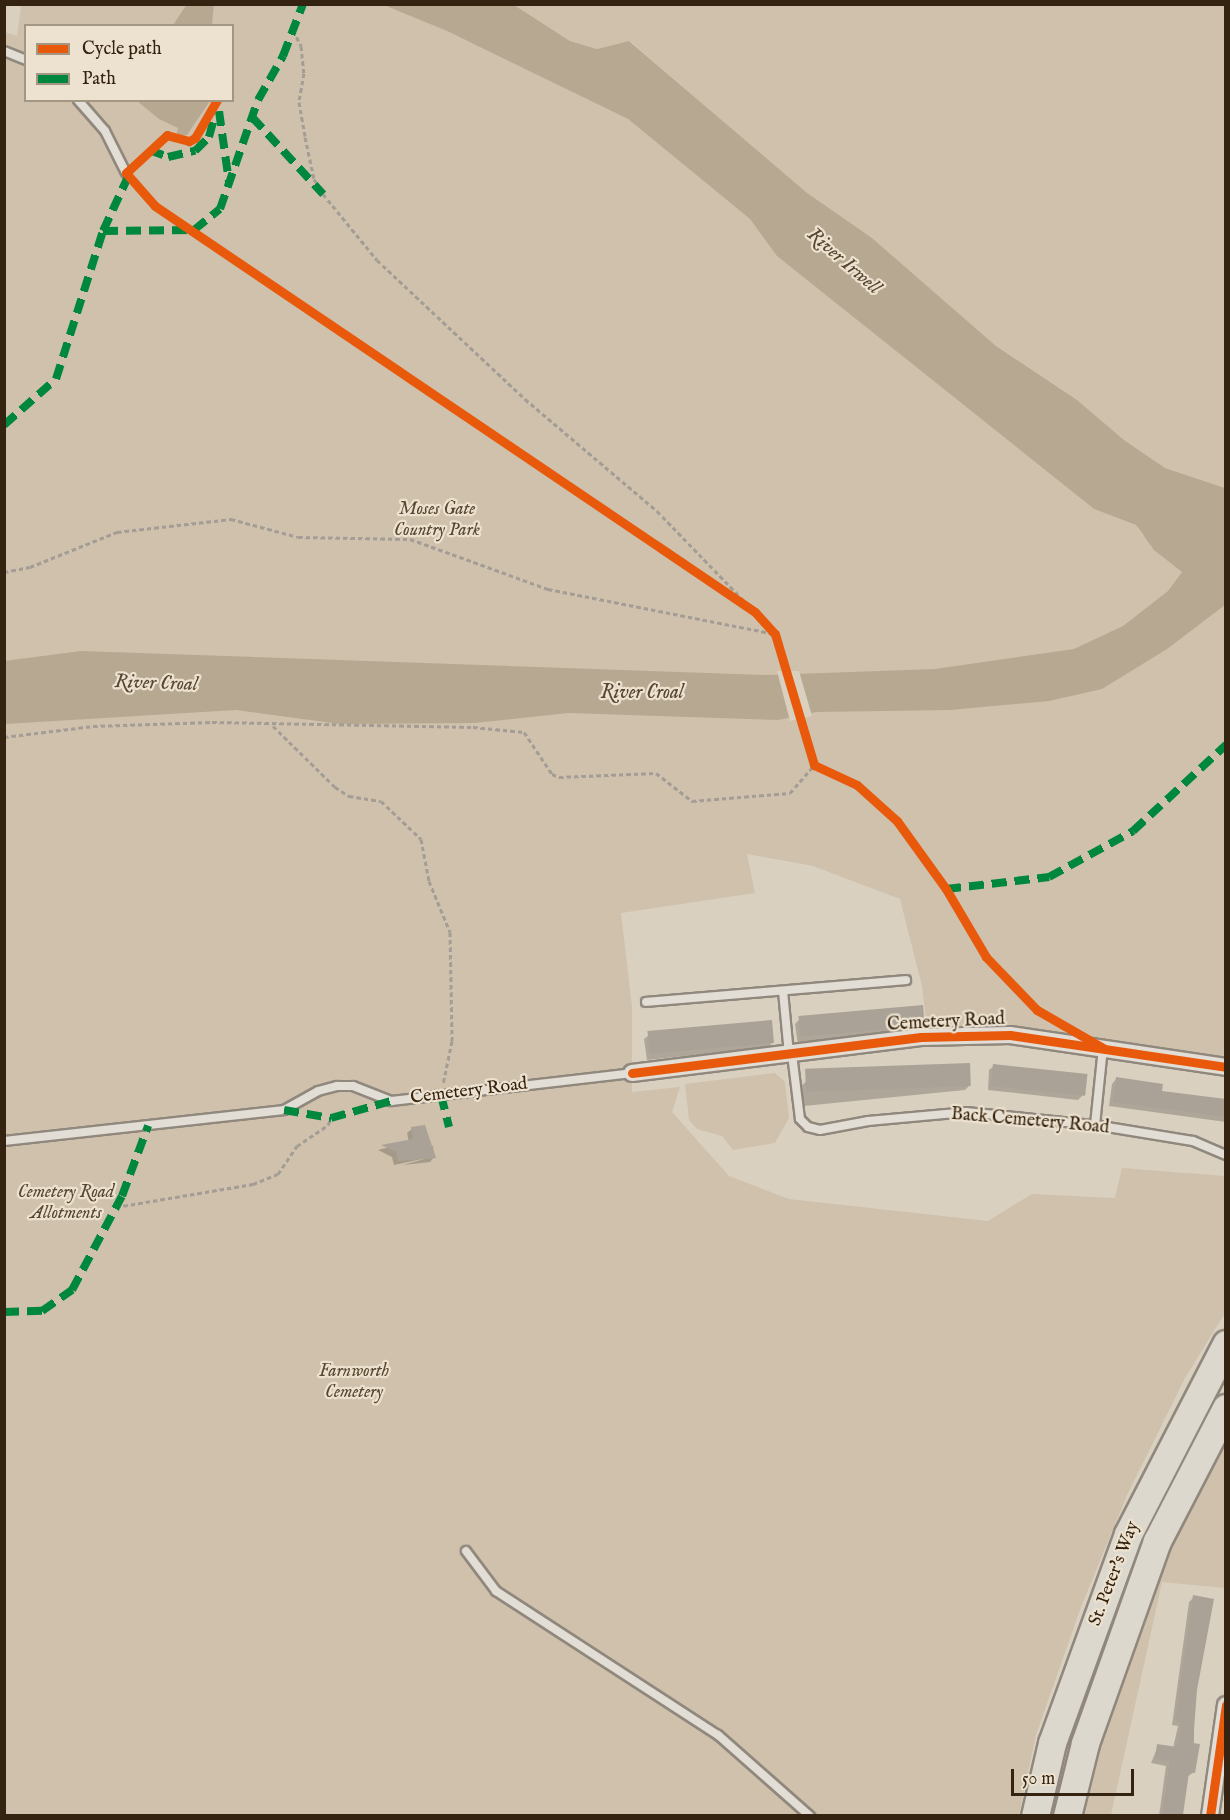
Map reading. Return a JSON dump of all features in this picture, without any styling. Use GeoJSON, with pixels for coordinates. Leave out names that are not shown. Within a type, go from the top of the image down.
{"type":"FeatureCollection","features":[{"type":"Feature","properties":{"kind":"highway","name":"St. Peter's Way"},"geometry":{"type":"LineString","coordinates":[[1035,1815],[1052,1743],[1128,1534],[1226,1344]]}},
{"type":"Feature","properties":{"kind":"highway","name":"St. Peter's Way"},"geometry":{"type":"LineString","coordinates":[[1066,1815],[1085,1743],[1157,1541],[1226,1408]]}},
{"type":"Feature","properties":{"kind":"street","name":"Cemetery Road"},"geometry":{"type":"LineString","coordinates":[[632,1073],[921,1037],[1010,1035],[1226,1067]]}},
{"type":"Feature","properties":{"kind":"street"},"geometry":{"type":"LineString","coordinates":[[1210,1815],[1226,1706]]}},
{"type":"Feature","properties":{"kind":"lane"},"geometry":{"type":"LineString","coordinates":[[4,51],[24,59]]}},
{"type":"Feature","properties":{"kind":"lane"},"geometry":{"type":"LineString","coordinates":[[80,102],[105,131],[126,173]]}},
{"type":"Feature","properties":{"kind":"lane"},"geometry":{"type":"LineString","coordinates":[[646,1002],[906,980]]}},
{"type":"Feature","properties":{"kind":"lane"},"geometry":{"type":"LineString","coordinates":[[783,991],[790,1054]]}},
{"type":"Feature","properties":{"kind":"lane"},"geometry":{"type":"LineString","coordinates":[[1095,1125],[1103,1048]]}},
{"type":"Feature","properties":{"kind":"lane","name":"Back Cemetery Road"},"geometry":{"type":"LineString","coordinates":[[790,1054],[800,1119],[808,1127],[820,1130],[868,1121],[966,1113],[1095,1125],[1193,1141],[1226,1155]]}},
{"type":"Feature","properties":{"kind":"lane","name":"Cemetery Road"},"geometry":{"type":"LineString","coordinates":[[4,1141],[284,1110],[318,1091],[337,1086],[353,1086],[391,1101],[632,1073]]}},
{"type":"Feature","properties":{"kind":"lane"},"geometry":{"type":"LineString","coordinates":[[466,1551],[496,1591],[718,1735],[810,1815]]}},
{"type":"Feature","properties":{"kind":"path"},"geometry":{"type":"LineString","coordinates":[[293,30],[303,64],[299,102],[305,137],[314,179],[323,194],[377,260],[525,399],[657,511],[775,634],[778,645]]}},
{"type":"Feature","properties":{"kind":"path"},"geometry":{"type":"LineString","coordinates":[[4,572],[30,567],[117,532],[231,519],[298,537],[410,539],[548,589],[775,634]]}},
{"type":"Feature","properties":{"kind":"path"},"geometry":{"type":"LineString","coordinates":[[706,578],[755,612]]}},
{"type":"Feature","properties":{"kind":"path"},"geometry":{"type":"LineString","coordinates":[[4,737],[93,726],[212,722],[273,725],[473,727],[524,732],[552,774],[559,777],[656,773],[692,801],[790,794],[816,764]]}},
{"type":"Feature","properties":{"kind":"path"},"geometry":{"type":"LineString","coordinates":[[273,725],[335,787],[349,796],[381,801],[421,839],[429,880],[450,933],[452,1041],[441,1095]]}},
{"type":"Feature","properties":{"kind":"path"},"geometry":{"type":"LineString","coordinates":[[116,1207],[253,1184],[278,1174],[297,1146],[328,1125],[331,1118]]}},
{"type":"Feature","properties":{"kind":"green space","name":"Moses Gate Country Park"},"geometry":{"type":"Polygon","coordinates":[[[384,4],[447,31],[628,119],[750,219],[780,258],[1094,509],[1136,525],[1142,535],[1225,576],[1225,1057],[1019,1029],[927,1028],[922,986],[900,899],[813,866],[747,854],[755,893],[621,913],[632,1007],[632,1092],[680,1087],[672,1112],[729,1176],[789,1199],[988,1221],[1032,1194],[1115,1198],[1122,1168],[1225,1176],[1225,1313],[1185,1378],[1127,1495],[1081,1607],[1036,1735],[1019,1815],[5,1815],[4,58],[13,61],[15,49],[5,44],[5,32],[17,36],[21,7],[17,5],[187,5],[174,24],[24,24],[24,102],[139,102],[178,128],[176,135],[189,131],[209,102],[234,102],[234,24],[212,24],[214,5],[384,4]]]}},
{"type":"Feature","properties":{"kind":"green space"},"geometry":{"type":"Polygon","coordinates":[[[513,5],[1225,5],[1225,488],[1165,468],[1124,440],[1077,400],[996,346],[872,238],[807,194],[630,41],[597,49],[570,41],[513,5]]]}},
{"type":"Feature","properties":{"kind":"green space"},"geometry":{"type":"Polygon","coordinates":[[[775,1073],[785,1082],[789,1118],[775,1143],[733,1150],[722,1136],[697,1129],[689,1120],[685,1084],[775,1073]]]}},
{"type":"Feature","properties":{"kind":"green space"},"geometry":{"type":"Polygon","coordinates":[[[1225,1422],[1225,1588],[1162,1582],[1111,1815],[1082,1816],[1095,1754],[1150,1582],[1225,1422]]]}},
{"type":"Feature","properties":{"kind":"water"},"geometry":{"type":"Polygon","coordinates":[[[187,4],[214,5],[212,24],[174,24],[187,4]]]}},
{"type":"Feature","properties":{"kind":"water"},"geometry":{"type":"Polygon","coordinates":[[[384,5],[514,5],[570,41],[597,49],[629,41],[807,193],[872,238],[996,346],[1077,400],[1124,440],[1165,468],[1225,488],[1225,605],[1167,649],[1102,689],[1049,701],[950,710],[816,712],[778,720],[568,713],[474,723],[340,724],[236,710],[5,724],[4,661],[81,651],[767,675],[935,669],[1074,649],[1123,626],[1168,591],[1182,572],[1154,550],[1136,525],[1094,509],[777,256],[750,219],[628,119],[447,31],[384,5]]]}},
{"type":"Feature","properties":{"kind":"water"},"geometry":{"type":"Polygon","coordinates":[[[138,102],[209,102],[187,135],[176,136],[178,128],[159,119],[138,102]]]}},
{"type":"Feature","properties":{"kind":"pier"},"geometry":{"type":"Polygon","coordinates":[[[777,671],[799,671],[812,716],[790,721],[777,671]]]}},
{"type":"Feature","properties":{"kind":"building"},"geometry":{"type":"Polygon","coordinates":[[[923,1005],[925,1026],[800,1037],[798,1016],[923,1005]]]}},
{"type":"Feature","properties":{"kind":"building"},"geometry":{"type":"Polygon","coordinates":[[[772,1020],[774,1043],[649,1054],[647,1031],[772,1020]]]}},
{"type":"Feature","properties":{"kind":"building"},"geometry":{"type":"Polygon","coordinates":[[[970,1063],[971,1086],[806,1092],[805,1069],[970,1063]]]}},
{"type":"Feature","properties":{"kind":"building"},"geometry":{"type":"Polygon","coordinates":[[[993,1064],[1087,1074],[1085,1096],[991,1086],[993,1064]]]}},
{"type":"Feature","properties":{"kind":"building"},"geometry":{"type":"Polygon","coordinates":[[[1116,1077],[1163,1084],[1162,1091],[1226,1099],[1226,1117],[1113,1102],[1116,1077]]]}},
{"type":"Feature","properties":{"kind":"building"},"geometry":{"type":"Polygon","coordinates":[[[425,1125],[436,1158],[398,1161],[396,1152],[381,1145],[413,1139],[411,1127],[425,1125]]]}},
{"type":"Feature","properties":{"kind":"building"},"geometry":{"type":"Polygon","coordinates":[[[1193,1595],[1214,1599],[1197,1690],[1193,1743],[1200,1744],[1195,1773],[1189,1772],[1183,1815],[1162,1815],[1170,1761],[1155,1759],[1157,1744],[1177,1747],[1181,1722],[1175,1721],[1193,1595]]]}},
{"type":"Feature","properties":{"kind":"marked path"},"geometry":{"type":"LineString","coordinates":[[103,231],[194,230],[220,209],[258,100],[283,56],[303,4]]}},
{"type":"Feature","properties":{"kind":"marked path"},"geometry":{"type":"LineString","coordinates":[[219,111],[229,182]]}},
{"type":"Feature","properties":{"kind":"marked path"},"geometry":{"type":"LineString","coordinates":[[149,150],[168,157],[195,151],[209,137],[215,115]]}},
{"type":"Feature","properties":{"kind":"marked path"},"geometry":{"type":"LineString","coordinates":[[252,117],[323,194]]}},
{"type":"Feature","properties":{"kind":"marked path"},"geometry":{"type":"LineString","coordinates":[[4,425],[56,379],[103,231],[128,177]]}},
{"type":"Feature","properties":{"kind":"marked path"},"geometry":{"type":"LineString","coordinates":[[946,889],[1049,877],[1133,831],[1226,745]]}},
{"type":"Feature","properties":{"kind":"marked path"},"geometry":{"type":"LineString","coordinates":[[441,1095],[449,1127]]}},
{"type":"Feature","properties":{"kind":"marked path"},"geometry":{"type":"LineString","coordinates":[[284,1110],[331,1118],[391,1101]]}},
{"type":"Feature","properties":{"kind":"marked path"},"geometry":{"type":"LineString","coordinates":[[4,1312],[42,1311],[72,1290],[122,1196],[148,1126]]}},
{"type":"Feature","properties":{"kind":"cycle path"},"geometry":{"type":"LineString","coordinates":[[216,102],[195,138],[189,141],[167,135],[126,173],[155,206],[755,612],[775,634],[814,765],[857,785],[897,821],[946,889],[986,957],[1037,1010],[1103,1048]]}},
{"type":"Feature","properties":{"kind":"cycle path"},"geometry":{"type":"LineString","coordinates":[[632,1073],[921,1037],[1010,1035],[1226,1067]]}},
{"type":"Feature","properties":{"kind":"cycle path"},"geometry":{"type":"LineString","coordinates":[[1210,1816],[1226,1705]]}},
{"type":"Feature","properties":{"kind":"water label","name":"River Irwell"},"geometry":{"type":"Point","coordinates":[844,261]}},
{"type":"Feature","properties":{"kind":"water label","name":"River Croal"},"geometry":{"type":"Point","coordinates":[156,683]}},
{"type":"Feature","properties":{"kind":"water label","name":"River Croal"},"geometry":{"type":"Point","coordinates":[642,692]}},
{"type":"Feature","properties":{"kind":"park label","name":"Cemetery Road Allotments"},"geometry":{"type":"Point","coordinates":[66,1204]}},
{"type":"Feature","properties":{"kind":"park label","name":"Farnworth Cemetery"},"geometry":{"type":"Point","coordinates":[354,1383]}}]}
